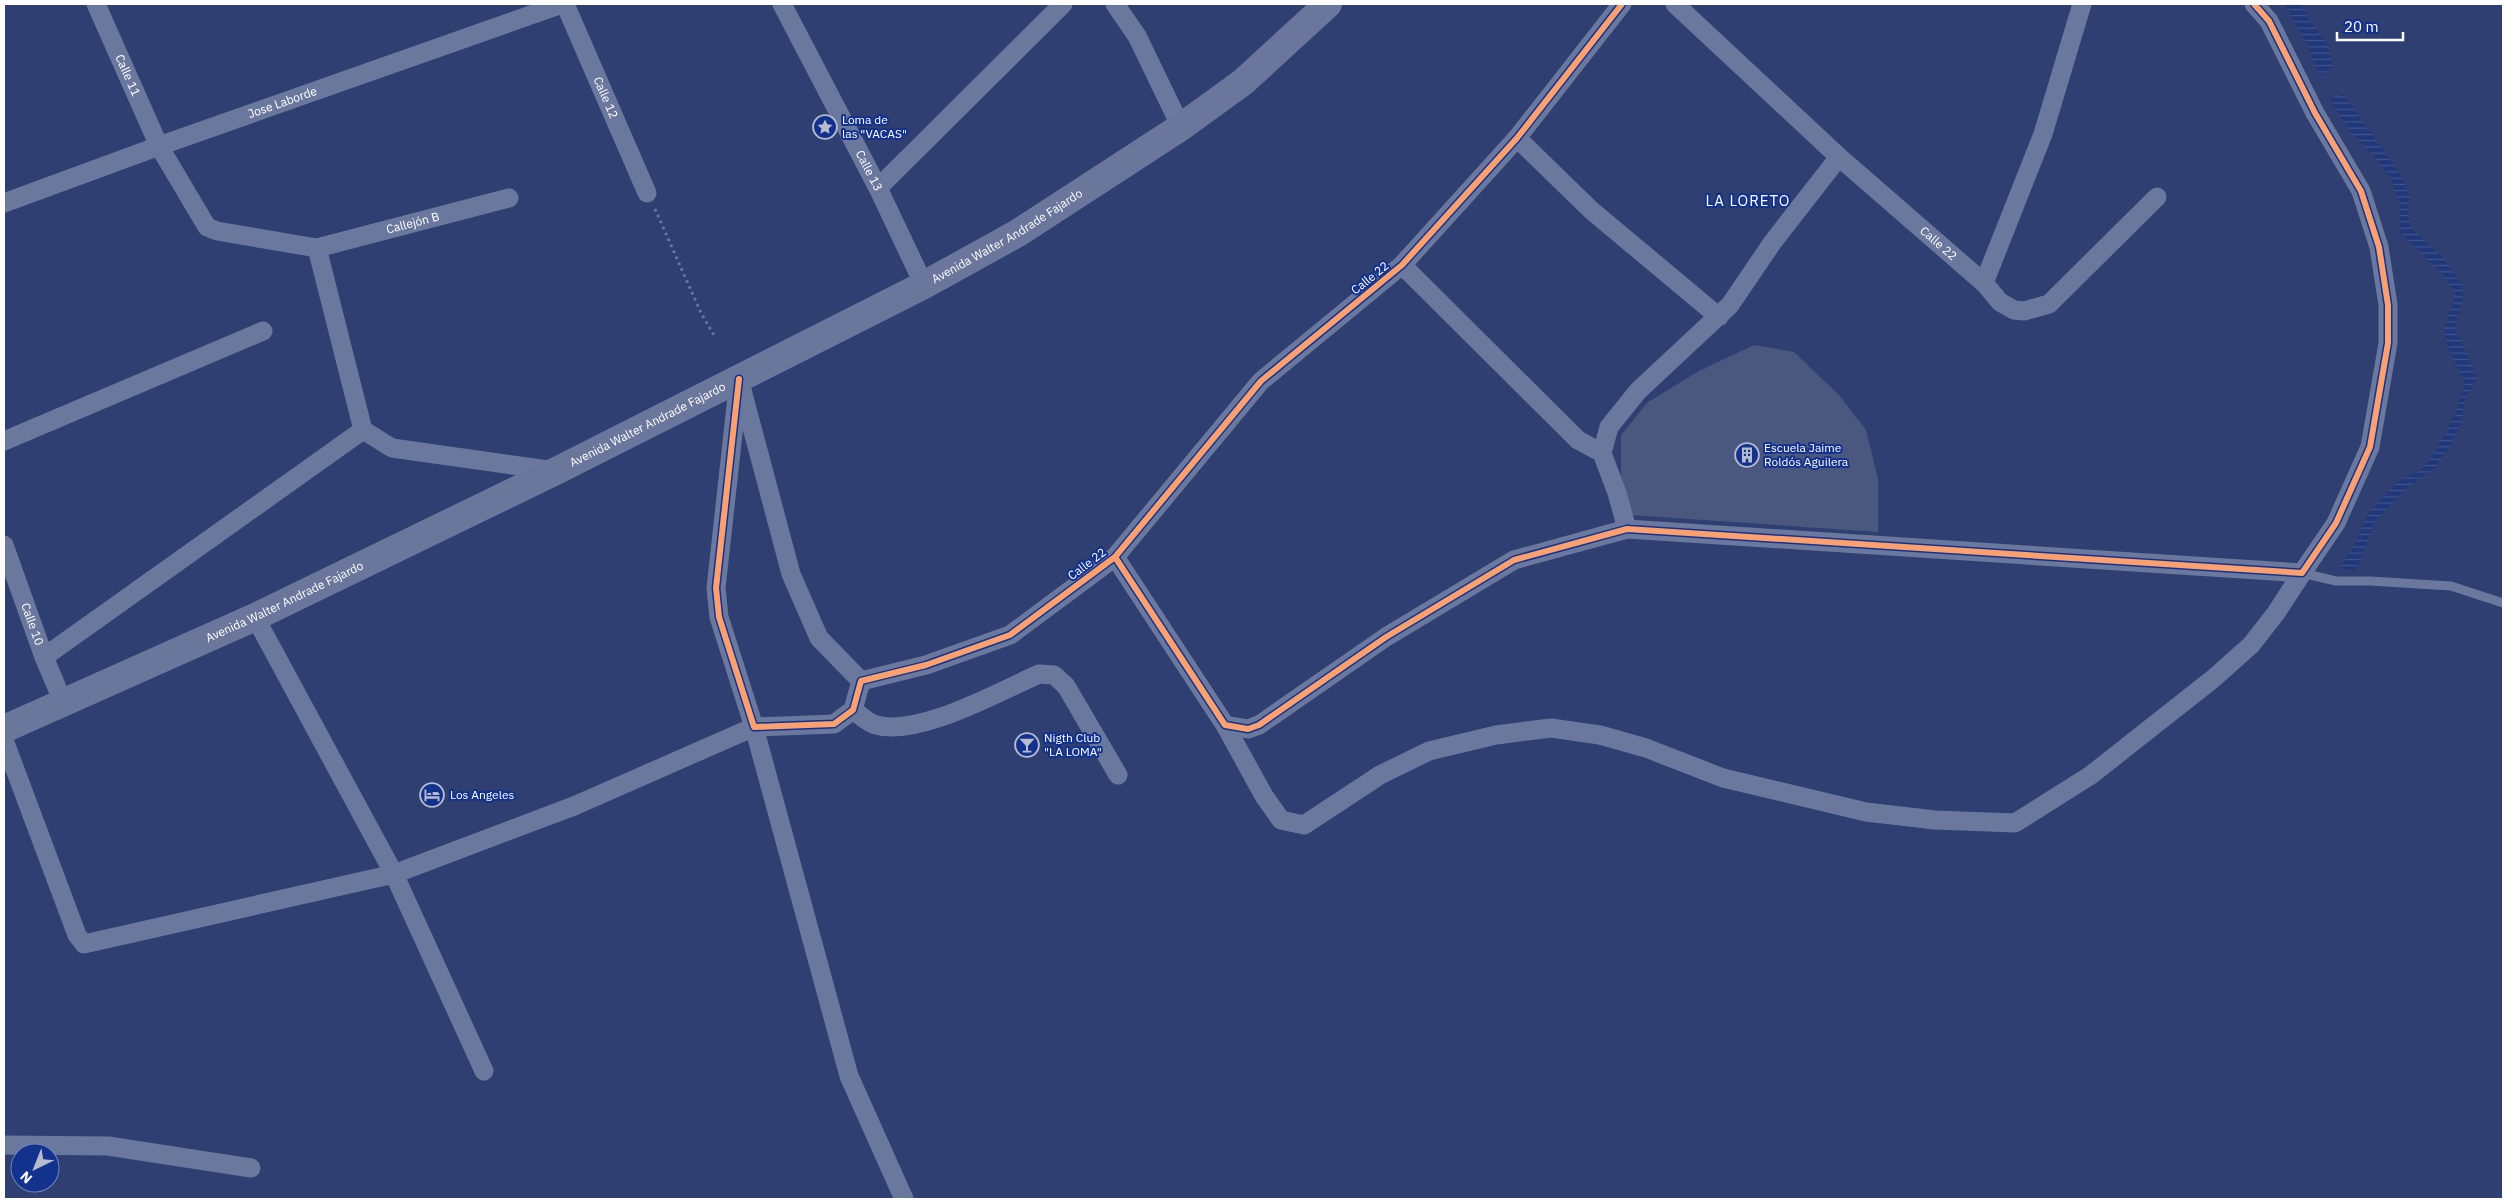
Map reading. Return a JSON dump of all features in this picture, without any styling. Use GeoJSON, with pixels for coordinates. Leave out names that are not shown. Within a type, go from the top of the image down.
{"type":"FeatureCollection","features":[{"type":"Feature","properties":{"kind":"main road","name":"Avenida Walter Andrade Fajardo"},"geometry":{"type":"LineString","coordinates":[[4,729],[255,617],[556,471],[924,285],[1018,232],[1181,127],[1243,82],[1328,4]]}},
{"type":"Feature","properties":{"kind":"street","name":"Calle 11"},"geometry":{"type":"LineString","coordinates":[[96,4],[159,146],[207,227],[217,231],[317,248]]}},
{"type":"Feature","properties":{"kind":"street","name":"Jose Laborde"},"geometry":{"type":"LineString","coordinates":[[4,203],[159,146],[564,4]]}},
{"type":"Feature","properties":{"kind":"street","name":"Calle 12"},"geometry":{"type":"LineString","coordinates":[[564,4],[648,192]]}},
{"type":"Feature","properties":{"kind":"street","name":"Calle 13"},"geometry":{"type":"LineString","coordinates":[[782,4],[878,188],[924,285]]}},
{"type":"Feature","properties":{"kind":"street"},"geometry":{"type":"LineString","coordinates":[[878,188],[1063,4]]}},
{"type":"Feature","properties":{"kind":"street"},"geometry":{"type":"LineString","coordinates":[[1115,4],[1137,36],[1181,127]]}},
{"type":"Feature","properties":{"kind":"street","name":"Calle 22"},"geometry":{"type":"LineString","coordinates":[[861,681],[926,665],[1010,636],[1115,557],[1261,381],[1402,266],[1517,138],[1622,4]]}},
{"type":"Feature","properties":{"kind":"street","name":"Calle 22"},"geometry":{"type":"LineString","coordinates":[[1675,4],[1839,157],[1984,283],[2000,302],[2014,310],[2024,310],[2049,304],[2157,197]]}},
{"type":"Feature","properties":{"kind":"street"},"geometry":{"type":"LineString","coordinates":[[1984,283],[2043,134],[2082,4]]}},
{"type":"Feature","properties":{"kind":"street"},"geometry":{"type":"LineString","coordinates":[[1115,557],[1225,725],[1264,796],[1281,820],[1304,825],[1380,775],[1429,751],[1496,735],[1551,728],[1600,735],[1646,748],[1723,778],[1866,812],[1935,820],[2015,823],[2091,775],[2214,678],[2251,645],[2276,613],[2336,523],[2370,447],[2388,343],[2388,305],[2379,247],[2361,191],[2315,113],[2269,21],[2254,4]]}},
{"type":"Feature","properties":{"kind":"street"},"geometry":{"type":"LineString","coordinates":[[1517,138],[1591,210],[1719,317]]}},
{"type":"Feature","properties":{"kind":"street"},"geometry":{"type":"LineString","coordinates":[[1626,529],[1617,493],[1602,452],[1609,427],[1638,391],[1730,305],[1772,243],[1839,157]]}},
{"type":"Feature","properties":{"kind":"street","name":"Callejón B"},"geometry":{"type":"LineString","coordinates":[[317,248],[508,198]]}},
{"type":"Feature","properties":{"kind":"street"},"geometry":{"type":"LineString","coordinates":[[317,248],[363,430],[392,448],[556,471]]}},
{"type":"Feature","properties":{"kind":"street"},"geometry":{"type":"LineString","coordinates":[[1402,266],[1578,440],[1602,452]]}},
{"type":"Feature","properties":{"kind":"street"},"geometry":{"type":"LineString","coordinates":[[4,441],[263,330]]}},
{"type":"Feature","properties":{"kind":"street"},"geometry":{"type":"LineString","coordinates":[[4,740],[78,935],[84,944],[394,874],[574,806],[754,727],[834,724],[853,710],[861,681],[819,638],[791,574],[739,379]]}},
{"type":"Feature","properties":{"kind":"street"},"geometry":{"type":"LineString","coordinates":[[739,379],[716,588],[718,617],[754,727],[849,1076],[904,1199]]}},
{"type":"Feature","properties":{"kind":"street"},"geometry":{"type":"LineString","coordinates":[[44,657],[363,430]]}},
{"type":"Feature","properties":{"kind":"street"},"geometry":{"type":"LineString","coordinates":[[1225,725],[1248,729],[1259,725],[1386,637],[1514,560],[1626,529],[2302,573]]}},
{"type":"Feature","properties":{"kind":"street","name":"Calle 10"},"geometry":{"type":"LineString","coordinates":[[4,546],[44,657],[63,702]]}},
{"type":"Feature","properties":{"kind":"street"},"geometry":{"type":"LineString","coordinates":[[255,617],[394,874],[484,1071]]}},
{"type":"Feature","properties":{"kind":"street"},"geometry":{"type":"LineString","coordinates":[[853,710],[875,725],[899,728],[941,718],[1039,674],[1054,675],[1066,686],[1118,775]]}},
{"type":"Feature","properties":{"kind":"street"},"geometry":{"type":"LineString","coordinates":[[4,1145],[108,1146],[251,1168]]}},
{"type":"Feature","properties":{"kind":"lane"},"geometry":{"type":"LineString","coordinates":[[2302,573],[2336,581],[2451,586],[2503,603]]}},
{"type":"Feature","properties":{"kind":"path"},"geometry":{"type":"LineString","coordinates":[[648,192],[701,313],[715,337]]}},
{"type":"Feature","properties":{"kind":"water"},"geometry":{"type":"Polygon","coordinates":[[[2285,4],[2301,4],[2309,20],[2328,45],[2333,68],[2320,76],[2306,43],[2285,4]]]}},
{"type":"Feature","properties":{"kind":"water"},"geometry":{"type":"Polygon","coordinates":[[[2343,94],[2400,174],[2410,196],[2408,214],[2411,228],[2442,257],[2461,283],[2463,298],[2455,327],[2477,377],[2464,401],[2462,422],[2447,451],[2432,471],[2406,488],[2374,523],[2355,570],[2339,569],[2355,544],[2366,518],[2379,501],[2399,481],[2421,470],[2434,453],[2454,417],[2465,384],[2447,346],[2444,329],[2456,294],[2443,275],[2400,232],[2400,204],[2390,177],[2373,155],[2352,134],[2329,99],[2343,94]]]}},
{"type":"Feature","properties":{"kind":"building","name":"Escuela Jaime Roldós Aguilera"},"geometry":{"type":"Polygon","coordinates":[[[1754,345],[1794,352],[1839,395],[1866,430],[1878,479],[1878,532],[1630,515],[1621,475],[1621,435],[1648,402],[1699,371],[1754,345]]]}},
{"type":"Feature","properties":{"kind":"cycle path"},"geometry":{"type":"LineString","coordinates":[[739,379],[716,588],[719,617],[754,727],[834,724],[853,710],[861,681],[926,665],[1010,635],[1115,557],[1261,381],[1402,265],[1517,138],[1622,4]]}},
{"type":"Feature","properties":{"kind":"cycle path"},"geometry":{"type":"LineString","coordinates":[[1115,557],[1225,725],[1248,729],[1259,725],[1386,637],[1514,560],[1627,529],[2302,573],[2336,523],[2370,447],[2388,343],[2388,305],[2379,247],[2361,191],[2315,113],[2269,21],[2254,4]]}},
{"type":"Feature","properties":{"kind":"place","name":"Loma de las \"VACAS\""},"geometry":{"type":"Point","coordinates":[825,127]}},
{"type":"Feature","properties":{"kind":"place","name":"Escuela Jaime Roldós Aguilera"},"geometry":{"type":"Point","coordinates":[1747,455]}},
{"type":"Feature","properties":{"kind":"place","name":"Nigth Club \"LA LOMA\""},"geometry":{"type":"Point","coordinates":[1027,745]}},
{"type":"Feature","properties":{"kind":"place","name":"Los Angeles"},"geometry":{"type":"Point","coordinates":[432,795]}},
{"type":"Feature","properties":{"kind":"district","name":"LA LORETO"},"geometry":{"type":"Point","coordinates":[1748,201]}}]}
